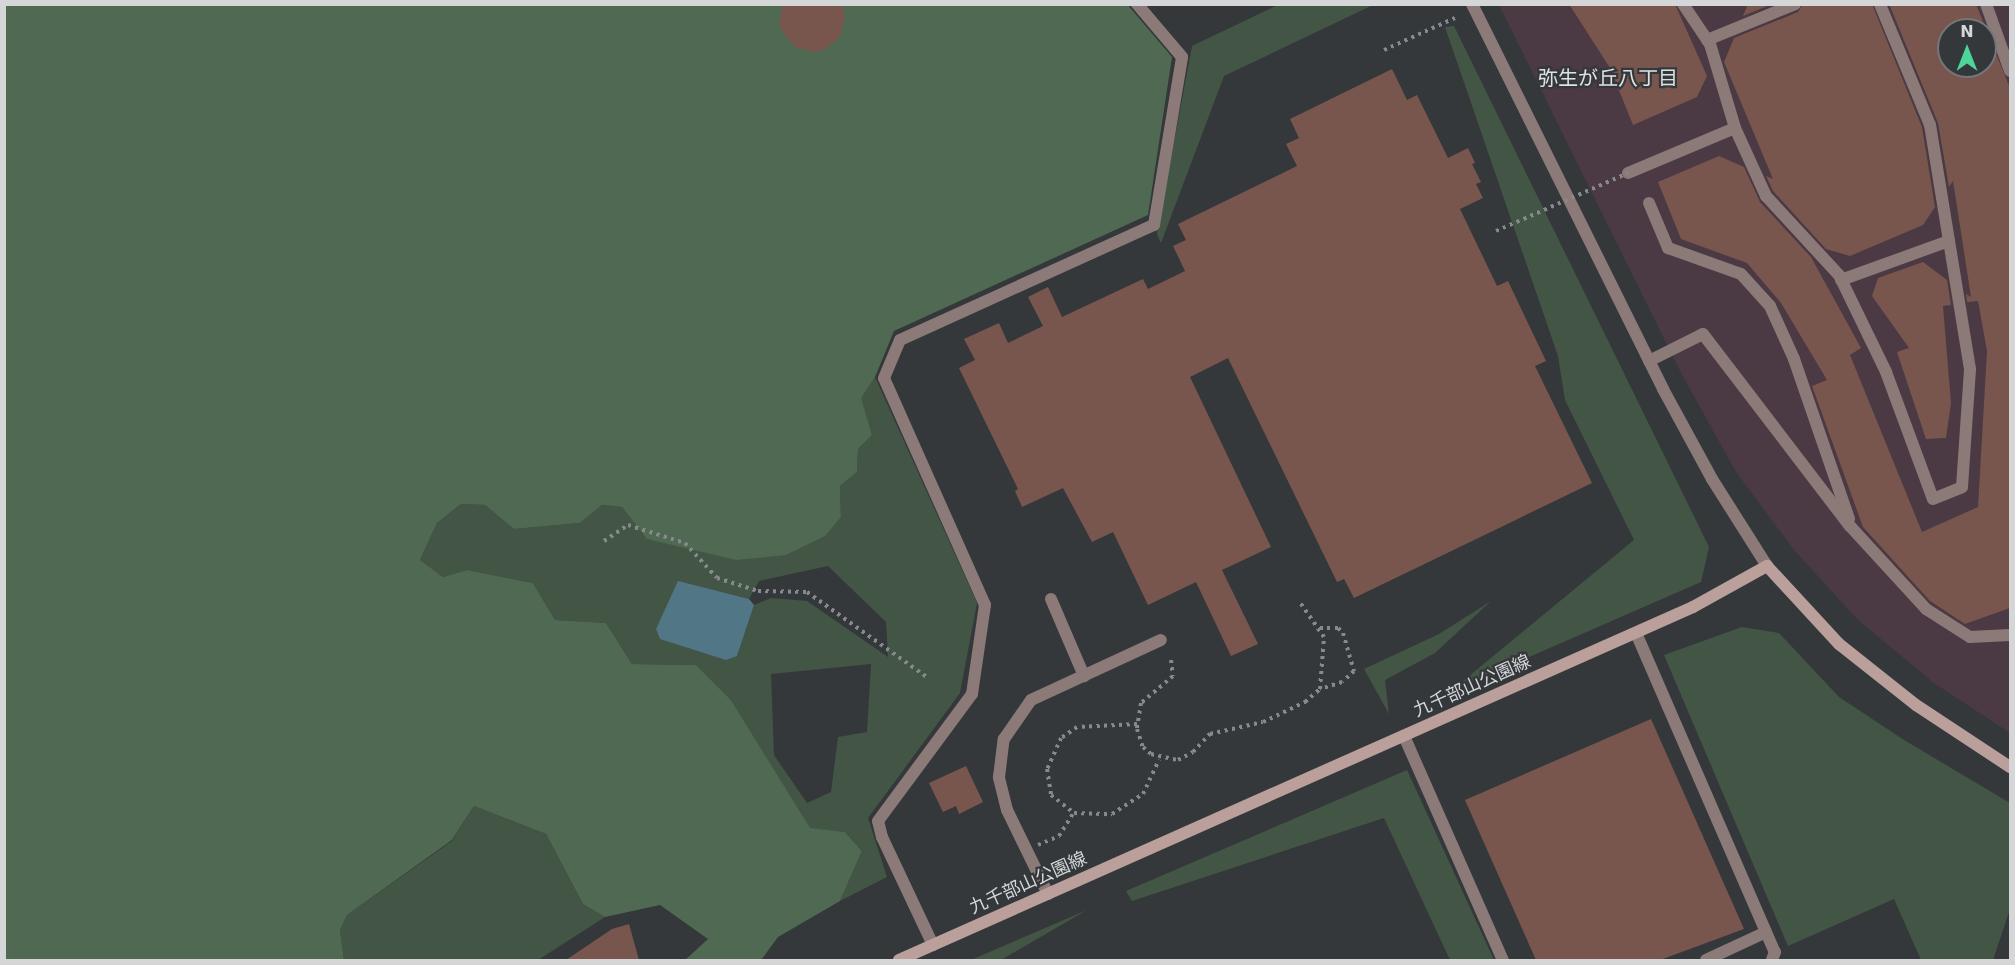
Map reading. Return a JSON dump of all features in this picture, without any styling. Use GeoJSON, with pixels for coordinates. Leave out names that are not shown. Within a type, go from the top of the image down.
{"type":"FeatureCollection","features":[{"type":"Feature","properties":{"kind":"main road","name":"九千部山公園線"},"geometry":{"type":"LineString","coordinates":[[899,960],[1694,607],[1767,566]]}},
{"type":"Feature","properties":{"kind":"main road"},"geometry":{"type":"LineString","coordinates":[[1767,566],[1839,644],[1916,705],[2010,767]]}},
{"type":"Feature","properties":{"kind":"street"},"geometry":{"type":"LineString","coordinates":[[933,945],[882,837],[878,821],[972,694],[984,605],[884,378],[900,340],[1154,225],[1182,57],[1137,4]]}},
{"type":"Feature","properties":{"kind":"street"},"geometry":{"type":"LineString","coordinates":[[1472,4],[1649,361],[1712,479],[1767,566]]}},
{"type":"Feature","properties":{"kind":"street"},"geometry":{"type":"LineString","coordinates":[[1683,4],[1707,40],[1735,128],[1766,196],[1841,280],[1886,372],[1933,499],[1962,487],[1970,369],[1930,125],[1880,4]]}},
{"type":"Feature","properties":{"kind":"street"},"geometry":{"type":"LineString","coordinates":[[1707,40],[1795,4]]}},
{"type":"Feature","properties":{"kind":"street"},"geometry":{"type":"LineString","coordinates":[[1986,4],[2010,71]]}},
{"type":"Feature","properties":{"kind":"street"},"geometry":{"type":"LineString","coordinates":[[1628,173],[1735,128]]}},
{"type":"Feature","properties":{"kind":"street"},"geometry":{"type":"LineString","coordinates":[[1649,203],[1668,248],[1741,274],[1770,306],[1794,359],[1852,529]]}},
{"type":"Feature","properties":{"kind":"street"},"geometry":{"type":"LineString","coordinates":[[1841,280],[1949,241]]}},
{"type":"Feature","properties":{"kind":"street"},"geometry":{"type":"LineString","coordinates":[[1649,361],[1703,334],[1852,529],[1926,609],[1970,637],[2010,635]]}},
{"type":"Feature","properties":{"kind":"street"},"geometry":{"type":"LineString","coordinates":[[1051,599],[1083,676]]}},
{"type":"Feature","properties":{"kind":"street"},"geometry":{"type":"LineString","coordinates":[[1636,633],[1776,952],[1772,960]]}},
{"type":"Feature","properties":{"kind":"street"},"geometry":{"type":"LineString","coordinates":[[1048,894],[1007,810],[999,777],[1004,739],[1031,700],[1161,640]]}},
{"type":"Feature","properties":{"kind":"street"},"geometry":{"type":"LineString","coordinates":[[1404,736],[1503,960]]}},
{"type":"Feature","properties":{"kind":"street"},"geometry":{"type":"LineString","coordinates":[[1706,960],[1766,932]]}},
{"type":"Feature","properties":{"kind":"path"},"geometry":{"type":"LineString","coordinates":[[1384,50],[1455,18]]}},
{"type":"Feature","properties":{"kind":"path"},"geometry":{"type":"LineString","coordinates":[[1496,231],[1628,173]]}},
{"type":"Feature","properties":{"kind":"path"},"geometry":{"type":"LineString","coordinates":[[604,541],[628,525],[685,543],[717,578],[758,591],[807,592],[928,678]]}},
{"type":"Feature","properties":{"kind":"path"},"geometry":{"type":"LineString","coordinates":[[1299,601],[1320,628],[1324,656],[1320,689]]}},
{"type":"Feature","properties":{"kind":"path"},"geometry":{"type":"LineString","coordinates":[[1171,660],[1173,676],[1141,703],[1137,724],[1143,747],[1160,759],[1185,759],[1210,734],[1263,722],[1305,702],[1320,689],[1342,682],[1354,671],[1343,633],[1338,628],[1320,628]]}},
{"type":"Feature","properties":{"kind":"path"},"geometry":{"type":"LineString","coordinates":[[1137,724],[1077,727],[1055,746],[1046,783],[1059,804],[1074,813],[1101,815],[1125,808],[1143,794],[1160,759]]}},
{"type":"Feature","properties":{"kind":"path"},"geometry":{"type":"LineString","coordinates":[[1026,850],[1059,836],[1074,813]]}},
{"type":"Feature","properties":{"kind":"shaded area"},"geometry":{"type":"Polygon","coordinates":[[[1499,5],[2010,5],[2010,733],[1934,683],[1858,620],[1794,550],[1736,472],[1681,373],[1499,5]]]}},
{"type":"Feature","properties":{"kind":"green space"},"geometry":{"type":"Polygon","coordinates":[[[1127,4],[1172,57],[1148,215],[894,331],[875,377],[861,398],[872,435],[858,449],[857,472],[840,486],[841,517],[825,536],[786,555],[736,560],[647,539],[622,507],[602,505],[580,523],[514,529],[485,505],[461,504],[437,523],[420,560],[443,577],[467,570],[533,583],[555,620],[606,623],[632,664],[696,665],[731,700],[810,828],[845,832],[862,851],[840,901],[778,937],[761,960],[685,960],[708,939],[660,905],[605,917],[583,904],[546,834],[474,806],[452,840],[347,915],[340,930],[344,960],[5,960],[5,5],[1127,4]]]}},
{"type":"Feature","properties":{"kind":"green space"},"geometry":{"type":"Polygon","coordinates":[[[1278,5],[1373,5],[1224,76],[1161,243],[1157,234],[1192,46],[1278,5]]]}},
{"type":"Feature","properties":{"kind":"green space"},"geometry":{"type":"Polygon","coordinates":[[[1454,26],[1709,547],[1701,582],[1451,691],[1634,540],[1565,400],[1558,356],[1445,27],[1454,26]]]}},
{"type":"Feature","properties":{"kind":"green space"},"geometry":{"type":"Polygon","coordinates":[[[875,377],[977,603],[960,693],[868,818],[887,877],[840,901],[862,851],[845,832],[810,829],[731,700],[696,665],[632,664],[606,623],[555,620],[533,583],[467,570],[443,577],[420,560],[437,523],[461,504],[485,505],[514,529],[580,523],[602,505],[622,507],[648,539],[841,517],[840,486],[857,472],[858,449],[872,435],[860,398],[875,377]],[[828,566],[759,581],[749,599],[678,582],[737,656],[754,605],[771,598],[807,601],[888,657],[886,622],[828,566]],[[871,664],[771,674],[774,755],[807,803],[831,792],[838,737],[867,732],[871,664]]]}},
{"type":"Feature","properties":{"kind":"green space"},"geometry":{"type":"Polygon","coordinates":[[[1491,601],[1435,653],[1385,680],[1389,714],[1364,669],[1439,634],[1491,601]]]}},
{"type":"Feature","properties":{"kind":"green space"},"geometry":{"type":"Polygon","coordinates":[[[1742,627],[1779,633],[1839,697],[1904,740],[2010,803],[2010,909],[1993,960],[1921,960],[1894,899],[1788,946],[1664,655],[1742,627]]]}},
{"type":"Feature","properties":{"kind":"green space"},"geometry":{"type":"Polygon","coordinates":[[[1407,770],[1494,960],[1450,960],[1384,818],[1132,901],[1126,891],[1407,770]]]}},
{"type":"Feature","properties":{"kind":"green space"},"geometry":{"type":"Polygon","coordinates":[[[474,806],[546,834],[583,904],[605,917],[538,960],[344,960],[340,930],[347,915],[452,841],[474,806]]]}},
{"type":"Feature","properties":{"kind":"green space"},"geometry":{"type":"Polygon","coordinates":[[[1087,910],[1001,960],[971,960],[1087,910]]]}},
{"type":"Feature","properties":{"kind":"water"},"geometry":{"type":"Polygon","coordinates":[[[678,581],[749,599],[754,605],[737,656],[726,660],[660,639],[656,629],[678,581]]]}},
{"type":"Feature","properties":{"kind":"building"},"geometry":{"type":"Polygon","coordinates":[[[783,4],[842,4],[845,17],[840,37],[824,50],[814,52],[795,47],[782,31],[779,21],[783,4]]]}},
{"type":"Feature","properties":{"kind":"building"},"geometry":{"type":"Polygon","coordinates":[[[1569,4],[1675,4],[1707,76],[1697,97],[1633,125],[1610,68],[1569,4]]]}},
{"type":"Feature","properties":{"kind":"building"},"geometry":{"type":"Polygon","coordinates":[[[1748,4],[1772,4],[1743,16],[1748,4]]]}},
{"type":"Feature","properties":{"kind":"building"},"geometry":{"type":"Polygon","coordinates":[[[1803,4],[1872,4],[1922,127],[1935,207],[1923,225],[1850,256],[1826,249],[1773,191],[1766,176],[1773,179],[1724,62],[1734,38],[1798,12],[1803,4]]]}},
{"type":"Feature","properties":{"kind":"building"},"geometry":{"type":"Polygon","coordinates":[[[1889,4],[1976,4],[1982,18],[1937,18],[1937,78],[1997,78],[1997,56],[2010,88],[2010,608],[1965,624],[1930,601],[1863,527],[1812,386],[1827,380],[1781,303],[1747,263],[1681,239],[1658,182],[1719,156],[1744,167],[1760,202],[1811,257],[1861,348],[1850,355],[1922,532],[1978,507],[1987,351],[1978,301],[1967,302],[1966,294],[1971,297],[1953,181],[1949,187],[1938,123],[1889,4]]]}},
{"type":"Feature","properties":{"kind":"building"},"geometry":{"type":"Polygon","coordinates":[[[1392,69],[1407,100],[1417,95],[1448,158],[1468,148],[1475,163],[1472,164],[1481,182],[1476,184],[1483,198],[1460,209],[1497,286],[1508,281],[1546,361],[1535,366],[1592,483],[1354,598],[1344,579],[1337,582],[1228,358],[1190,377],[1271,547],[1222,570],[1258,644],[1231,656],[1196,582],[1148,605],[1113,532],[1092,542],[1063,488],[1022,507],[1015,491],[1018,489],[959,368],[975,360],[964,339],[999,323],[1008,343],[1043,326],[1028,297],[1048,287],[1062,317],[1143,279],[1148,289],[1185,271],[1173,246],[1186,240],[1178,224],[1297,166],[1286,144],[1299,138],[1290,119],[1392,69]]]}},
{"type":"Feature","properties":{"kind":"building"},"geometry":{"type":"Polygon","coordinates":[[[1923,262],[1947,280],[1951,305],[1943,306],[1951,403],[1946,438],[1926,439],[1897,352],[1909,348],[1872,296],[1878,278],[1923,262]]]}},
{"type":"Feature","properties":{"kind":"building"},"geometry":{"type":"Polygon","coordinates":[[[1651,719],[1744,929],[1660,960],[1536,960],[1465,800],[1651,719]]]}},
{"type":"Feature","properties":{"kind":"building"},"geometry":{"type":"Polygon","coordinates":[[[966,766],[983,802],[959,814],[956,806],[943,812],[929,783],[966,766]]]}},
{"type":"Feature","properties":{"kind":"building"},"geometry":{"type":"Polygon","coordinates":[[[629,924],[639,960],[566,960],[612,929],[629,924]]]}},
{"type":"Feature","properties":{"kind":"district","name":"弥生が丘八丁目"},"geometry":{"type":"Point","coordinates":[1608,78]}}]}
